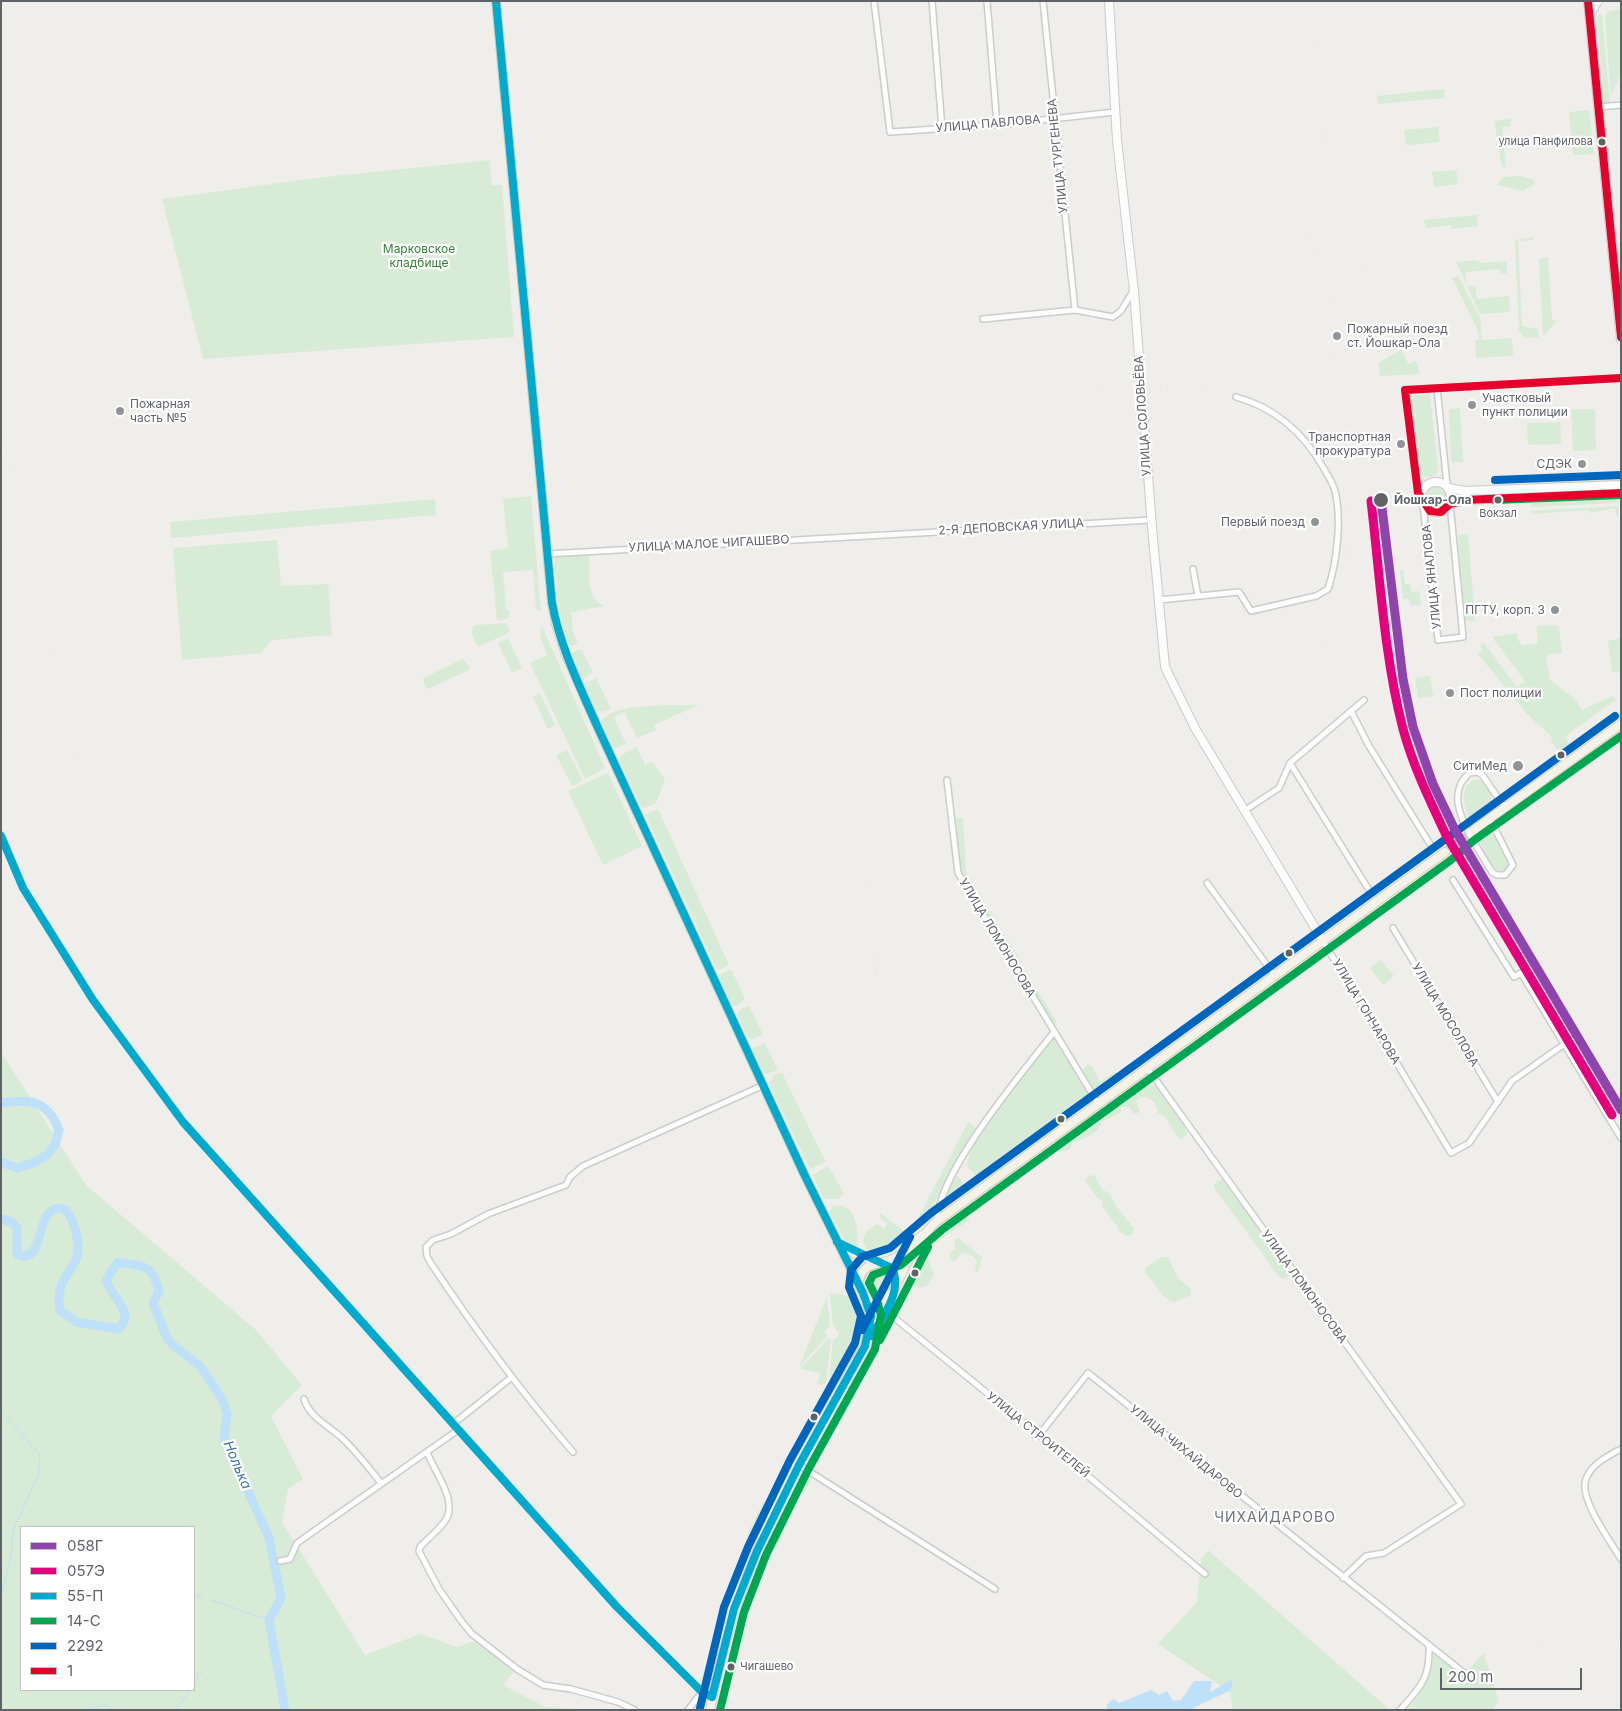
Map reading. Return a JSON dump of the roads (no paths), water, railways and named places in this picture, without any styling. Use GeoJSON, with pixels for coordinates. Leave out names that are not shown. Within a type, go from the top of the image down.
{"type":"FeatureCollection","features":[{"type":"Feature","properties":{"kind":"main road"},"geometry":{"type":"LineString","coordinates":[[496,1],[513,165],[547,554],[556,624],[566,655],[764,1085],[837,1242],[866,1295],[871,1316],[865,1346]]}},
{"type":"Feature","properties":{"kind":"main road"},"geometry":{"type":"LineString","coordinates":[[1474,830],[1621,724]]}},
{"type":"Feature","properties":{"kind":"main road"},"geometry":{"type":"LineString","coordinates":[[859,1285],[863,1270],[873,1263],[895,1258],[937,1221],[1445,852]]}},
{"type":"Feature","properties":{"kind":"main road"},"geometry":{"type":"LineString","coordinates":[[710,1710],[738,1601],[756,1551],[800,1465],[885,1310],[922,1236]]}},
{"type":"Feature","properties":{"kind":"main road"},"geometry":{"type":"LineString","coordinates":[[837,1242],[856,1254],[881,1262],[893,1269],[896,1288]]}},
{"type":"Feature","properties":{"kind":"main road"},"geometry":{"type":"LineString","coordinates":[[866,1295],[879,1300],[896,1288]]}},
{"type":"Feature","properties":{"kind":"street","name":"УЛИЦА ПАВЛОВА"},"geometry":{"type":"LineString","coordinates":[[874,1],[890,132],[997,125],[1115,112]]}},
{"type":"Feature","properties":{"kind":"street"},"geometry":{"type":"LineString","coordinates":[[932,1],[942,129]]}},
{"type":"Feature","properties":{"kind":"street"},"geometry":{"type":"LineString","coordinates":[[987,1],[997,125]]}},
{"type":"Feature","properties":{"kind":"street","name":"УЛИЦА ТУРГЕНЕВА"},"geometry":{"type":"LineString","coordinates":[[1043,1],[1075,310]]}},
{"type":"Feature","properties":{"kind":"street","name":"УЛИЦА СОЛОВЬЁВА"},"geometry":{"type":"LineString","coordinates":[[1109,1],[1115,112],[1134,291],[1151,520],[1165,667],[1195,728],[1244,811]]}},
{"type":"Feature","properties":{"kind":"street"},"geometry":{"type":"LineString","coordinates":[[1583,1],[1590,14]]}},
{"type":"Feature","properties":{"kind":"street"},"geometry":{"type":"LineString","coordinates":[[1588,1],[1621,340]]}},
{"type":"Feature","properties":{"kind":"street"},"geometry":{"type":"LineString","coordinates":[[1590,14],[1598,1]]}},
{"type":"Feature","properties":{"kind":"street"},"geometry":{"type":"LineString","coordinates":[[1599,107],[1621,105]]}},
{"type":"Feature","properties":{"kind":"street"},"geometry":{"type":"LineString","coordinates":[[984,319],[1075,310],[1113,317],[1121,311],[1134,291]]}},
{"type":"Feature","properties":{"kind":"street"},"geometry":{"type":"LineString","coordinates":[[1405,390],[1621,378]]}},
{"type":"Feature","properties":{"kind":"street"},"geometry":{"type":"LineString","coordinates":[[1437,388],[1448,486],[1452,498],[1450,504],[1444,510],[1437,513],[1429,511],[1423,505],[1421,496],[1425,486],[1435,482],[1448,486],[1465,491],[1621,485]]}},
{"type":"Feature","properties":{"kind":"street"},"geometry":{"type":"LineString","coordinates":[[1159,600],[1240,592],[1251,610],[1316,596],[1328,590],[1334,560],[1338,514],[1334,488],[1310,445],[1295,429],[1265,408],[1236,397]]}},
{"type":"Feature","properties":{"kind":"street"},"geometry":{"type":"LineString","coordinates":[[1450,504],[1466,500],[1621,493]]}},
{"type":"Feature","properties":{"kind":"street","name":"УЛИЦА ЯНАЛОВА"},"geometry":{"type":"LineString","coordinates":[[1423,505],[1438,640],[1463,637],[1450,504]]}},
{"type":"Feature","properties":{"kind":"street","name":"2-Я ДЕПОВСКАЯ УЛИЦА"},"geometry":{"type":"LineString","coordinates":[[870,534],[1151,520]]}},
{"type":"Feature","properties":{"kind":"street","name":"УЛИЦА МАЛОЕ ЧИГАШЕВО"},"geometry":{"type":"LineString","coordinates":[[547,554],[870,534]]}},
{"type":"Feature","properties":{"kind":"street"},"geometry":{"type":"LineString","coordinates":[[1193,569],[1198,596]]}},
{"type":"Feature","properties":{"kind":"street"},"geometry":{"type":"LineString","coordinates":[[1244,811],[1279,788],[1290,763],[1364,700]]}},
{"type":"Feature","properties":{"kind":"street"},"geometry":{"type":"LineString","coordinates":[[1351,711],[1369,746],[1430,844]]}},
{"type":"Feature","properties":{"kind":"street"},"geometry":{"type":"LineString","coordinates":[[1290,763],[1369,890]]}},
{"type":"Feature","properties":{"kind":"street"},"geometry":{"type":"LineString","coordinates":[[1490,819],[1513,865],[1505,875],[1497,875],[1492,872],[1464,822],[1458,801],[1460,785],[1469,773],[1478,772],[1483,776],[1504,808]]}},
{"type":"Feature","properties":{"kind":"street","name":"УЛИЦА ЛОМОНОСОВА"},"geometry":{"type":"LineString","coordinates":[[947,780],[958,874],[1099,1104]]}},
{"type":"Feature","properties":{"kind":"street","name":"УЛИЦА ГОНЧАРОВА"},"geometry":{"type":"LineString","coordinates":[[1244,811],[1451,1153],[1469,1143],[1498,1102]]}},
{"type":"Feature","properties":{"kind":"street"},"geometry":{"type":"LineString","coordinates":[[1,835],[23,888],[92,1000],[183,1122],[617,1607],[702,1692],[712,1697]]}},
{"type":"Feature","properties":{"kind":"street"},"geometry":{"type":"LineString","coordinates":[[1453,880],[1514,977],[1521,973],[1621,1138]]}},
{"type":"Feature","properties":{"kind":"street"},"geometry":{"type":"LineString","coordinates":[[1207,883],[1275,976]]}},
{"type":"Feature","properties":{"kind":"street","name":"УЛИЦА МОСОЛОВА"},"geometry":{"type":"LineString","coordinates":[[1393,928],[1498,1102]]}},
{"type":"Feature","properties":{"kind":"street"},"geometry":{"type":"LineString","coordinates":[[937,1221],[940,1198],[982,1127],[1054,1032]]}},
{"type":"Feature","properties":{"kind":"street"},"geometry":{"type":"LineString","coordinates":[[1498,1102],[1512,1081],[1563,1045]]}},
{"type":"Feature","properties":{"kind":"street","name":"УЛИЦА ЛОМОНОСОВА"},"geometry":{"type":"LineString","coordinates":[[1148,1069],[1461,1504],[1384,1553],[1366,1556],[1343,1578]]}},
{"type":"Feature","properties":{"kind":"street"},"geometry":{"type":"LineString","coordinates":[[573,1452],[512,1377],[430,1262],[426,1252],[429,1244],[499,1209],[566,1185],[570,1177],[583,1166],[764,1085]]}},
{"type":"Feature","properties":{"kind":"street","name":"УЛИЦА СТРОИТЕЛЕЙ"},"geometry":{"type":"LineString","coordinates":[[866,1295],[1039,1435],[1205,1574]]}},
{"type":"Feature","properties":{"kind":"street","name":"УЛИЦА ЧИХАЙДАРОВО"},"geometry":{"type":"LineString","coordinates":[[1039,1435],[1088,1373],[1464,1673]]}},
{"type":"Feature","properties":{"kind":"street"},"geometry":{"type":"LineString","coordinates":[[453,1424],[512,1377]]}},
{"type":"Feature","properties":{"kind":"street"},"geometry":{"type":"LineString","coordinates":[[304,1399],[306,1407],[320,1422],[342,1438],[381,1483]]}},
{"type":"Feature","properties":{"kind":"street"},"geometry":{"type":"LineString","coordinates":[[280,1561],[290,1559],[297,1543],[458,1430]]}},
{"type":"Feature","properties":{"kind":"street"},"geometry":{"type":"LineString","coordinates":[[1621,1449],[1595,1466],[1584,1485],[1592,1508],[1621,1559]]}},
{"type":"Feature","properties":{"kind":"street"},"geometry":{"type":"LineString","coordinates":[[427,1452],[449,1496],[450,1509],[445,1521],[420,1547],[419,1551],[440,1589],[462,1622],[472,1634],[533,1681],[553,1688],[571,1689],[618,1702],[635,1710]]}},
{"type":"Feature","properties":{"kind":"street"},"geometry":{"type":"LineString","coordinates":[[800,1465],[996,1590]]}},
{"type":"Feature","properties":{"kind":"street"},"geometry":{"type":"LineString","coordinates":[[1400,1710],[1420,1690],[1426,1672],[1429,1646]]}},
{"type":"Feature","properties":{"kind":"street"},"geometry":{"type":"LineString","coordinates":[[688,1710],[702,1692]]}},
{"type":"Feature","properties":{"kind":"water"},"geometry":{"type":"Polygon","coordinates":[[[1233,1679],[1231,1690],[1189,1710],[1107,1710],[1107,1704],[1114,1699],[1119,1703],[1151,1690],[1159,1695],[1167,1691],[1173,1701],[1181,1700],[1194,1681],[1212,1681],[1210,1692],[1233,1679]]]}},
{"type":"Feature","properties":{"kind":"waterway","name":"Нолька"},"geometry":{"type":"LineString","coordinates":[[1,1103],[29,1102],[37,1104],[49,1112],[59,1130],[55,1145],[47,1155],[33,1163],[17,1168],[1,1162]]}},
{"type":"Feature","properties":{"kind":"waterway","name":"Нолька"},"geometry":{"type":"LineString","coordinates":[[1,1219],[10,1221],[17,1228],[17,1254],[25,1256],[31,1254],[35,1249],[48,1214],[62,1208],[67,1212],[74,1225],[78,1247]]}},
{"type":"Feature","properties":{"kind":"waterway","name":"Нолька"},"geometry":{"type":"LineString","coordinates":[[78,1249],[74,1264],[60,1289],[60,1310],[76,1322],[118,1329],[123,1323],[124,1311],[106,1280],[118,1262],[146,1268],[153,1276],[159,1291],[153,1303],[167,1338],[174,1346],[201,1367],[222,1399],[227,1414],[224,1438],[269,1538],[281,1598],[269,1620],[285,1710]]}},
{"type":"Feature","properties":{"kind":"waterway"},"geometry":{"type":"LineString","coordinates":[[1,1411],[40,1455],[38,1476],[13,1530],[11,1558],[1,1595]]}},
{"type":"Feature","properties":{"kind":"waterway"},"geometry":{"type":"LineString","coordinates":[[195,1595],[203,1598]]}},
{"type":"Feature","properties":{"kind":"waterway"},"geometry":{"type":"LineString","coordinates":[[211,1600],[269,1620]]}},
{"type":"Feature","properties":{"kind":"waterway"},"geometry":{"type":"LineString","coordinates":[[195,1682],[202,1671]]}},
{"type":"Feature","properties":{"kind":"waterway"},"geometry":{"type":"LineString","coordinates":[[176,1710],[189,1691]]}},
{"type":"Feature","properties":{"kind":"waterway"},"geometry":{"type":"LineString","coordinates":[[85,1710],[105,1705],[114,1710]]}},
{"type":"Feature","properties":{"kind":"tunnel"},"geometry":{"type":"LineString","coordinates":[[1445,852],[1474,830]]}},
{"type":"Feature","properties":{"kind":"railway"},"geometry":{"type":"LineString","coordinates":[[1325,1],[1332,62],[1353,167],[1376,386]]}},
{"type":"Feature","properties":{"kind":"railway"},"geometry":{"type":"LineString","coordinates":[[1318,11],[1319,51]]}},
{"type":"Feature","properties":{"kind":"railway"},"geometry":{"type":"LineString","coordinates":[[653,1378],[712,1195],[736,1143],[752,1120],[771,1100],[797,1084],[1016,970],[1071,938],[1089,924],[1104,906],[1129,864],[1142,818],[1142,788],[1124,662],[1118,585],[1098,420],[1098,389],[1105,363],[1121,333],[1135,314],[1266,169],[1299,126],[1311,104],[1318,45]]}},
{"type":"Feature","properties":{"kind":"railway"},"geometry":{"type":"LineString","coordinates":[[1325,76],[1325,143]]}},
{"type":"Feature","properties":{"kind":"railway"},"geometry":{"type":"LineString","coordinates":[[1300,282],[1318,93]]}},
{"type":"Feature","properties":{"kind":"railway"},"geometry":{"type":"LineString","coordinates":[[1348,115],[1469,358]]}},
{"type":"Feature","properties":{"kind":"railway"},"geometry":{"type":"LineString","coordinates":[[1310,252],[1322,135]]}},
{"type":"Feature","properties":{"kind":"railway"},"geometry":{"type":"LineString","coordinates":[[1318,254],[1331,140]]}},
{"type":"Feature","properties":{"kind":"railway"},"geometry":{"type":"LineString","coordinates":[[1357,159],[1382,221],[1449,358]]}},
{"type":"Feature","properties":{"kind":"railway"},"geometry":{"type":"LineString","coordinates":[[1160,386],[1204,385],[1225,381],[1255,368],[1282,348],[1304,324],[1321,292],[1326,271],[1331,230]]}},
{"type":"Feature","properties":{"kind":"railway"},"geometry":{"type":"LineString","coordinates":[[1311,283],[1315,245]]}},
{"type":"Feature","properties":{"kind":"railway"},"geometry":{"type":"LineString","coordinates":[[1399,277],[1439,362]]}},
{"type":"Feature","properties":{"kind":"railway"},"geometry":{"type":"LineString","coordinates":[[1329,289],[1330,359],[1343,469],[1339,554]]}},
{"type":"Feature","properties":{"kind":"railway"},"geometry":{"type":"LineString","coordinates":[[1147,384],[1168,387]]}},
{"type":"Feature","properties":{"kind":"railway"},"geometry":{"type":"LineString","coordinates":[[1200,390],[1245,398],[1263,404],[1278,413],[1305,438],[1330,475]]}},
{"type":"Feature","properties":{"kind":"railway"},"geometry":{"type":"LineString","coordinates":[[1,423],[66,708]]}},
{"type":"Feature","properties":{"kind":"railway"},"geometry":{"type":"LineString","coordinates":[[1328,470],[1337,492],[1339,503]]}},
{"type":"Feature","properties":{"kind":"railway"},"geometry":{"type":"LineString","coordinates":[[1349,554],[1350,494]]}},
{"type":"Feature","properties":{"kind":"railway"},"geometry":{"type":"LineString","coordinates":[[1,526],[18,588],[93,805],[108,840],[183,978]]}},
{"type":"Feature","properties":{"kind":"railway"},"geometry":{"type":"LineString","coordinates":[[1335,680],[1339,658],[1346,547]]}},
{"type":"Feature","properties":{"kind":"railway"},"geometry":{"type":"LineString","coordinates":[[1352,547],[1354,569]]}},
{"type":"Feature","properties":{"kind":"railway"},"geometry":{"type":"LineString","coordinates":[[1315,675],[1340,548]]}},
{"type":"Feature","properties":{"kind":"railway"},"geometry":{"type":"LineString","coordinates":[[5,576],[15,594]]}},
{"type":"Feature","properties":{"kind":"railway"},"geometry":{"type":"LineString","coordinates":[[1324,677],[1328,641]]}},
{"type":"Feature","properties":{"kind":"railway"},"geometry":{"type":"LineString","coordinates":[[1,717],[20,758],[73,809],[113,862]]}},
{"type":"Feature","properties":{"kind":"railway"},"geometry":{"type":"LineString","coordinates":[[1,748],[30,783],[55,802]]}},
{"type":"Feature","properties":{"kind":"railway"},"geometry":{"type":"LineString","coordinates":[[1,782],[29,792],[54,808],[98,850]]}},
{"type":"Feature","properties":{"kind":"railway"},"geometry":{"type":"LineString","coordinates":[[1455,821],[1485,872]]}},
{"type":"Feature","properties":{"kind":"railway"},"geometry":{"type":"LineString","coordinates":[[664,1148],[768,1093],[813,1064],[838,1037],[863,988],[869,963],[869,909],[861,828]]}},
{"type":"Feature","properties":{"kind":"railway"},"geometry":{"type":"LineString","coordinates":[[1483,868],[1528,935],[1621,1092]]}},
{"type":"Feature","properties":{"kind":"railway"},"geometry":{"type":"LineString","coordinates":[[1485,889],[1621,1116]]}},
{"type":"Feature","properties":{"kind":"railway"},"geometry":{"type":"LineString","coordinates":[[869,999],[884,936]]}},
{"type":"Feature","properties":{"kind":"railway"},"geometry":{"type":"LineString","coordinates":[[875,976],[877,953]]}},
{"type":"Feature","properties":{"kind":"railway"},"geometry":{"type":"LineString","coordinates":[[1535,1669],[1548,1520],[1558,1477],[1575,1445],[1621,1375]]}},
{"type":"Feature","properties":{"kind":"railway"},"geometry":{"type":"LineString","coordinates":[[1621,1398],[1583,1455],[1571,1488],[1569,1522],[1580,1561],[1621,1638]]}},
{"type":"Feature","properties":{"kind":"railway"},"geometry":{"type":"LineString","coordinates":[[1614,1630],[1621,1657]]}},
{"type":"Feature","properties":{"kind":"place","name":"улица Панфилова"},"geometry":{"type":"Point","coordinates":[1602,142]}},
{"type":"Feature","properties":{"kind":"place","name":"Пожарный поезд ст. Йошкар-Ола"},"geometry":{"type":"Point","coordinates":[1337,336]}},
{"type":"Feature","properties":{"kind":"place","name":"Участковый пункт полиции"},"geometry":{"type":"Point","coordinates":[1472,405]}},
{"type":"Feature","properties":{"kind":"place","name":"Пожарная часть №5"},"geometry":{"type":"Point","coordinates":[120,411]}},
{"type":"Feature","properties":{"kind":"place","name":"Транспортная прокуратура"},"geometry":{"type":"Point","coordinates":[1401,444]}},
{"type":"Feature","properties":{"kind":"place","name":"СДЭК"},"geometry":{"type":"Point","coordinates":[1582,464]}},
{"type":"Feature","properties":{"kind":"place","name":"Йошкар-Ола"},"geometry":{"type":"Point","coordinates":[1381,500]}},
{"type":"Feature","properties":{"kind":"place","name":"Вокзал"},"geometry":{"type":"Point","coordinates":[1498,500]}},
{"type":"Feature","properties":{"kind":"place","name":"Первый поезд"},"geometry":{"type":"Point","coordinates":[1315,522]}},
{"type":"Feature","properties":{"kind":"place","name":"ПГТУ, корп. 3"},"geometry":{"type":"Point","coordinates":[1555,610]}},
{"type":"Feature","properties":{"kind":"place","name":"Пост полиции"},"geometry":{"type":"Point","coordinates":[1450,693]}},
{"type":"Feature","properties":{"kind":"place","name":"СитиМед"},"geometry":{"type":"Point","coordinates":[1518,766]}},
{"type":"Feature","properties":{"kind":"place","name":"Чигашево"},"geometry":{"type":"Point","coordinates":[731,1667]}},
{"type":"Feature","properties":{"kind":"district","name":"ЧИХАЙДАРОВО"},"geometry":{"type":"Point","coordinates":[1275,1518]}},
{"type":"Feature","properties":{"kind":"park label","name":"Марковское кладбище"},"geometry":{"type":"Point","coordinates":[419,256]}}]}
